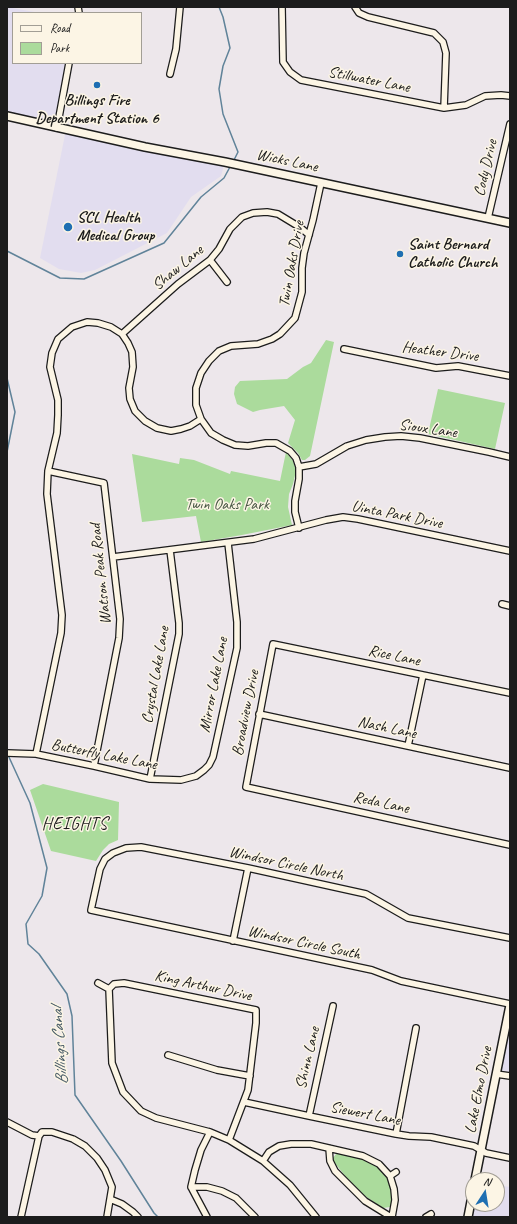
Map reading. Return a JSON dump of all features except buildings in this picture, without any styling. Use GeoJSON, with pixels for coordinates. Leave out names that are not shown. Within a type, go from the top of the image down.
{"type":"FeatureCollection","features":[{"type":"Feature","properties":{"kind":"main road","name":"Wicks Lane"},"geometry":{"type":"LineString","coordinates":[[7,116],[57,128],[225,162],[510,223]]}},
{"type":"Feature","properties":{"kind":"main road","name":"Lake Elmo Drive"},"geometry":{"type":"LineString","coordinates":[[477,1172],[510,1004]]}},
{"type":"Feature","properties":{"kind":"street"},"geometry":{"type":"LineString","coordinates":[[170,74],[176,49],[180,7]]}},
{"type":"Feature","properties":{"kind":"street","name":"Stillwater Lane"},"geometry":{"type":"LineString","coordinates":[[282,7],[283,62],[290,72],[301,80],[444,108],[466,105],[485,96],[510,96]]}},
{"type":"Feature","properties":{"kind":"street"},"geometry":{"type":"LineString","coordinates":[[355,7],[359,13],[368,17],[434,33],[443,42],[446,53],[444,108]]}},
{"type":"Feature","properties":{"kind":"street"},"geometry":{"type":"LineString","coordinates":[[57,128],[70,64]]}},
{"type":"Feature","properties":{"kind":"street","name":"Cody Drive"},"geometry":{"type":"LineString","coordinates":[[488,218],[510,124]]}},
{"type":"Feature","properties":{"kind":"street","name":"Twin Oaks Drive"},"geometry":{"type":"LineString","coordinates":[[299,467],[296,458],[283,446],[266,443],[248,446],[235,445],[211,433],[201,419],[196,405],[196,388],[201,373],[209,361],[219,351],[232,346],[258,344],[272,339],[280,334],[295,318],[302,292],[302,268],[304,253],[321,183]]}},
{"type":"Feature","properties":{"kind":"street","name":"Shaw Lane"},"geometry":{"type":"LineString","coordinates":[[122,334],[178,284],[210,260],[219,249],[230,229],[242,217],[253,213],[267,212],[278,214],[301,228],[309,235]]}},
{"type":"Feature","properties":{"kind":"street"},"geometry":{"type":"LineString","coordinates":[[210,260],[227,282]]}},
{"type":"Feature","properties":{"kind":"street"},"geometry":{"type":"LineString","coordinates":[[36,754],[61,633],[62,615],[47,494],[48,472],[57,433],[58,415],[58,400],[50,367],[52,353],[58,339],[72,327],[87,322],[98,323],[111,327],[122,334],[132,352],[133,367],[130,399],[135,411],[144,421],[157,428],[170,431],[190,426],[201,419]]}},
{"type":"Feature","properties":{"kind":"street","name":"Heather Drive"},"geometry":{"type":"LineString","coordinates":[[344,350],[436,368],[458,366],[510,376]]}},
{"type":"Feature","properties":{"kind":"street","name":"Sioux Lane"},"geometry":{"type":"LineString","coordinates":[[299,467],[316,464],[347,446],[366,440],[401,436],[420,438],[510,457]]}},
{"type":"Feature","properties":{"kind":"street"},"geometry":{"type":"LineString","coordinates":[[299,467],[299,479],[295,501],[295,512],[299,528]]}},
{"type":"Feature","properties":{"kind":"street","name":"Watson Peak Road"},"geometry":{"type":"LineString","coordinates":[[48,472],[104,482],[120,619],[119,638],[94,766]]}},
{"type":"Feature","properties":{"kind":"street","name":"Uinta Park Drive"},"geometry":{"type":"LineString","coordinates":[[113,557],[254,539],[343,517],[510,550]]}},
{"type":"Feature","properties":{"kind":"street","name":"Mirror Lake Lane"},"geometry":{"type":"LineString","coordinates":[[196,776],[208,765],[213,757],[237,648],[237,622],[228,543]]}},
{"type":"Feature","properties":{"kind":"street","name":"Crystal Lake Lane"},"geometry":{"type":"LineString","coordinates":[[150,779],[179,634],[170,550]]}},
{"type":"Feature","properties":{"kind":"street"},"geometry":{"type":"LineString","coordinates":[[502,604],[510,606]]}},
{"type":"Feature","properties":{"kind":"street","name":"Rice Lane"},"geometry":{"type":"LineString","coordinates":[[273,644],[510,693]]}},
{"type":"Feature","properties":{"kind":"street","name":"Broadview Drive"},"geometry":{"type":"LineString","coordinates":[[246,786],[273,644]]}},
{"type":"Feature","properties":{"kind":"street"},"geometry":{"type":"LineString","coordinates":[[408,746],[423,675]]}},
{"type":"Feature","properties":{"kind":"street","name":"Nash Lane"},"geometry":{"type":"LineString","coordinates":[[259,714],[510,768]]}},
{"type":"Feature","properties":{"kind":"street","name":"Butterfly Lake Lane"},"geometry":{"type":"LineString","coordinates":[[7,753],[36,754],[150,779],[181,780],[196,776]]}},
{"type":"Feature","properties":{"kind":"street","name":"Reda Lane"},"geometry":{"type":"LineString","coordinates":[[246,786],[510,845]]}},
{"type":"Feature","properties":{"kind":"street","name":"Windsor Circle North"},"geometry":{"type":"LineString","coordinates":[[91,910],[100,869],[105,859],[126,848],[141,847],[248,868],[366,894],[408,918],[510,938]]}},
{"type":"Feature","properties":{"kind":"street"},"geometry":{"type":"LineString","coordinates":[[233,941],[248,868]]}},
{"type":"Feature","properties":{"kind":"street","name":"Windsor Circle South"},"geometry":{"type":"LineString","coordinates":[[91,910],[372,970],[401,981],[510,1004]]}},
{"type":"Feature","properties":{"kind":"street"},"geometry":{"type":"LineString","coordinates":[[98,983],[109,989],[112,1063],[123,1092],[141,1111],[156,1118],[210,1132],[229,1140],[263,1161],[290,1185],[316,1217]]}},
{"type":"Feature","properties":{"kind":"street","name":"King Arthur Drive"},"geometry":{"type":"LineString","coordinates":[[109,989],[114,984],[124,983],[256,1010],[256,1023],[248,1090],[229,1140]]}},
{"type":"Feature","properties":{"kind":"street","name":"Shinn Lane"},"geometry":{"type":"LineString","coordinates":[[308,1116],[333,1006]]}},
{"type":"Feature","properties":{"kind":"street"},"geometry":{"type":"LineString","coordinates":[[396,1134],[416,1028]]}},
{"type":"Feature","properties":{"kind":"street"},"geometry":{"type":"LineString","coordinates":[[168,1055],[217,1070],[250,1076]]}},
{"type":"Feature","properties":{"kind":"street"},"geometry":{"type":"LineString","coordinates":[[496,1074],[510,1076]]}},
{"type":"Feature","properties":{"kind":"street","name":"Siewert Lane"},"geometry":{"type":"LineString","coordinates":[[244,1102],[396,1134],[431,1137],[474,1146],[486,1153],[510,1158]]}},
{"type":"Feature","properties":{"kind":"street"},"geometry":{"type":"LineString","coordinates":[[7,1122],[32,1135],[52,1132],[73,1139],[85,1146],[97,1158],[112,1187],[107,1217]]}},
{"type":"Feature","properties":{"kind":"street"},"geometry":{"type":"LineString","coordinates":[[207,1217],[191,1187],[195,1170],[210,1132]]}},
{"type":"Feature","properties":{"kind":"street"},"geometry":{"type":"LineString","coordinates":[[22,1217],[40,1134]]}},
{"type":"Feature","properties":{"kind":"street"},"geometry":{"type":"LineString","coordinates":[[263,1161],[269,1152],[279,1146],[300,1144],[311,1144],[363,1156],[379,1164],[390,1176],[394,1189],[395,1200],[392,1217],[365,1200],[335,1171],[330,1161],[328,1148]]}},
{"type":"Feature","properties":{"kind":"street"},"geometry":{"type":"LineString","coordinates":[[390,1176],[396,1172]]}},
{"type":"Feature","properties":{"kind":"street"},"geometry":{"type":"LineString","coordinates":[[191,1187],[207,1187],[222,1191],[236,1198],[255,1217]]}},
{"type":"Feature","properties":{"kind":"street"},"geometry":{"type":"LineString","coordinates":[[110,1200],[122,1204],[138,1217]]}},
{"type":"Feature","properties":{"kind":"shaded area"},"geometry":{"type":"Polygon","coordinates":[[[7,7],[34,12],[12,12],[12,64],[69,64],[57,128],[7,116],[7,7]]]}},
{"type":"Feature","properties":{"kind":"shaded area"},"geometry":{"type":"Polygon","coordinates":[[[66,130],[225,162],[221,176],[191,197],[167,233],[95,270],[81,273],[59,269],[40,258],[66,130]]]}},
{"type":"Feature","properties":{"kind":"shaded area"},"geometry":{"type":"Polygon","coordinates":[[[504,1037],[510,1038],[510,1076],[496,1074],[504,1037]]]}},
{"type":"Feature","properties":{"kind":"shaded area"},"geometry":{"type":"Polygon","coordinates":[[[505,1186],[510,1187],[510,1217],[468,1217],[470,1212],[505,1212],[505,1186]]]}},
{"type":"Feature","properties":{"kind":"green space"},"geometry":{"type":"Polygon","coordinates":[[[326,340],[334,342],[310,456],[305,460],[302,460],[298,453],[288,443],[295,420],[284,406],[253,412],[237,404],[234,394],[235,387],[240,381],[287,379],[311,363],[326,340]]]}},
{"type":"Feature","properties":{"kind":"green space"},"geometry":{"type":"Polygon","coordinates":[[[438,389],[505,403],[495,449],[428,434],[438,389]]]}},
{"type":"Feature","properties":{"kind":"green space","name":"Twin Oaks Park"},"geometry":{"type":"Polygon","coordinates":[[[286,452],[293,461],[296,471],[289,494],[288,507],[292,525],[201,542],[196,516],[142,522],[132,454],[179,464],[180,458],[194,460],[230,474],[231,471],[280,481],[286,452]]]}},
{"type":"Feature","properties":{"kind":"green space"},"geometry":{"type":"Polygon","coordinates":[[[43,784],[119,802],[118,840],[109,844],[96,861],[51,851],[30,790],[43,784]]]}},
{"type":"Feature","properties":{"kind":"green space"},"geometry":{"type":"Polygon","coordinates":[[[339,1153],[362,1158],[375,1163],[389,1178],[393,1196],[390,1207],[383,1208],[365,1196],[346,1177],[334,1162],[333,1158],[339,1153]]]}},
{"type":"Feature","properties":{"kind":"waterway","name":"Billings Canal"},"geometry":{"type":"LineString","coordinates":[[219,7],[223,17],[230,48],[223,66],[219,89],[223,114],[238,152],[233,162]]}},
{"type":"Feature","properties":{"kind":"waterway","name":"Billings Canal"},"geometry":{"type":"LineString","coordinates":[[7,251],[60,278],[84,279],[164,243],[201,197],[224,178],[231,165]]}},
{"type":"Feature","properties":{"kind":"waterway","name":"Billings Canal"},"geometry":{"type":"LineString","coordinates":[[7,378],[15,412],[7,452]]}},
{"type":"Feature","properties":{"kind":"waterway","name":"Billings Canal"},"geometry":{"type":"LineString","coordinates":[[8,755],[30,803],[47,868],[42,896],[26,924],[28,944],[39,954],[67,994],[72,1016],[75,1095],[158,1217]]}},
{"type":"Feature","properties":{"kind":"place","name":"Billings Fire Department Station 6"},"geometry":{"type":"Point","coordinates":[97,85]}},
{"type":"Feature","properties":{"kind":"place","name":"SCL Health Medical Group"},"geometry":{"type":"Point","coordinates":[68,227]}},
{"type":"Feature","properties":{"kind":"place","name":"Saint Bernard Catholic Church"},"geometry":{"type":"Point","coordinates":[400,254]}},
{"type":"Feature","properties":{"kind":"district","name":"HEIGHTS"},"geometry":{"type":"Point","coordinates":[75,825]}}]}
